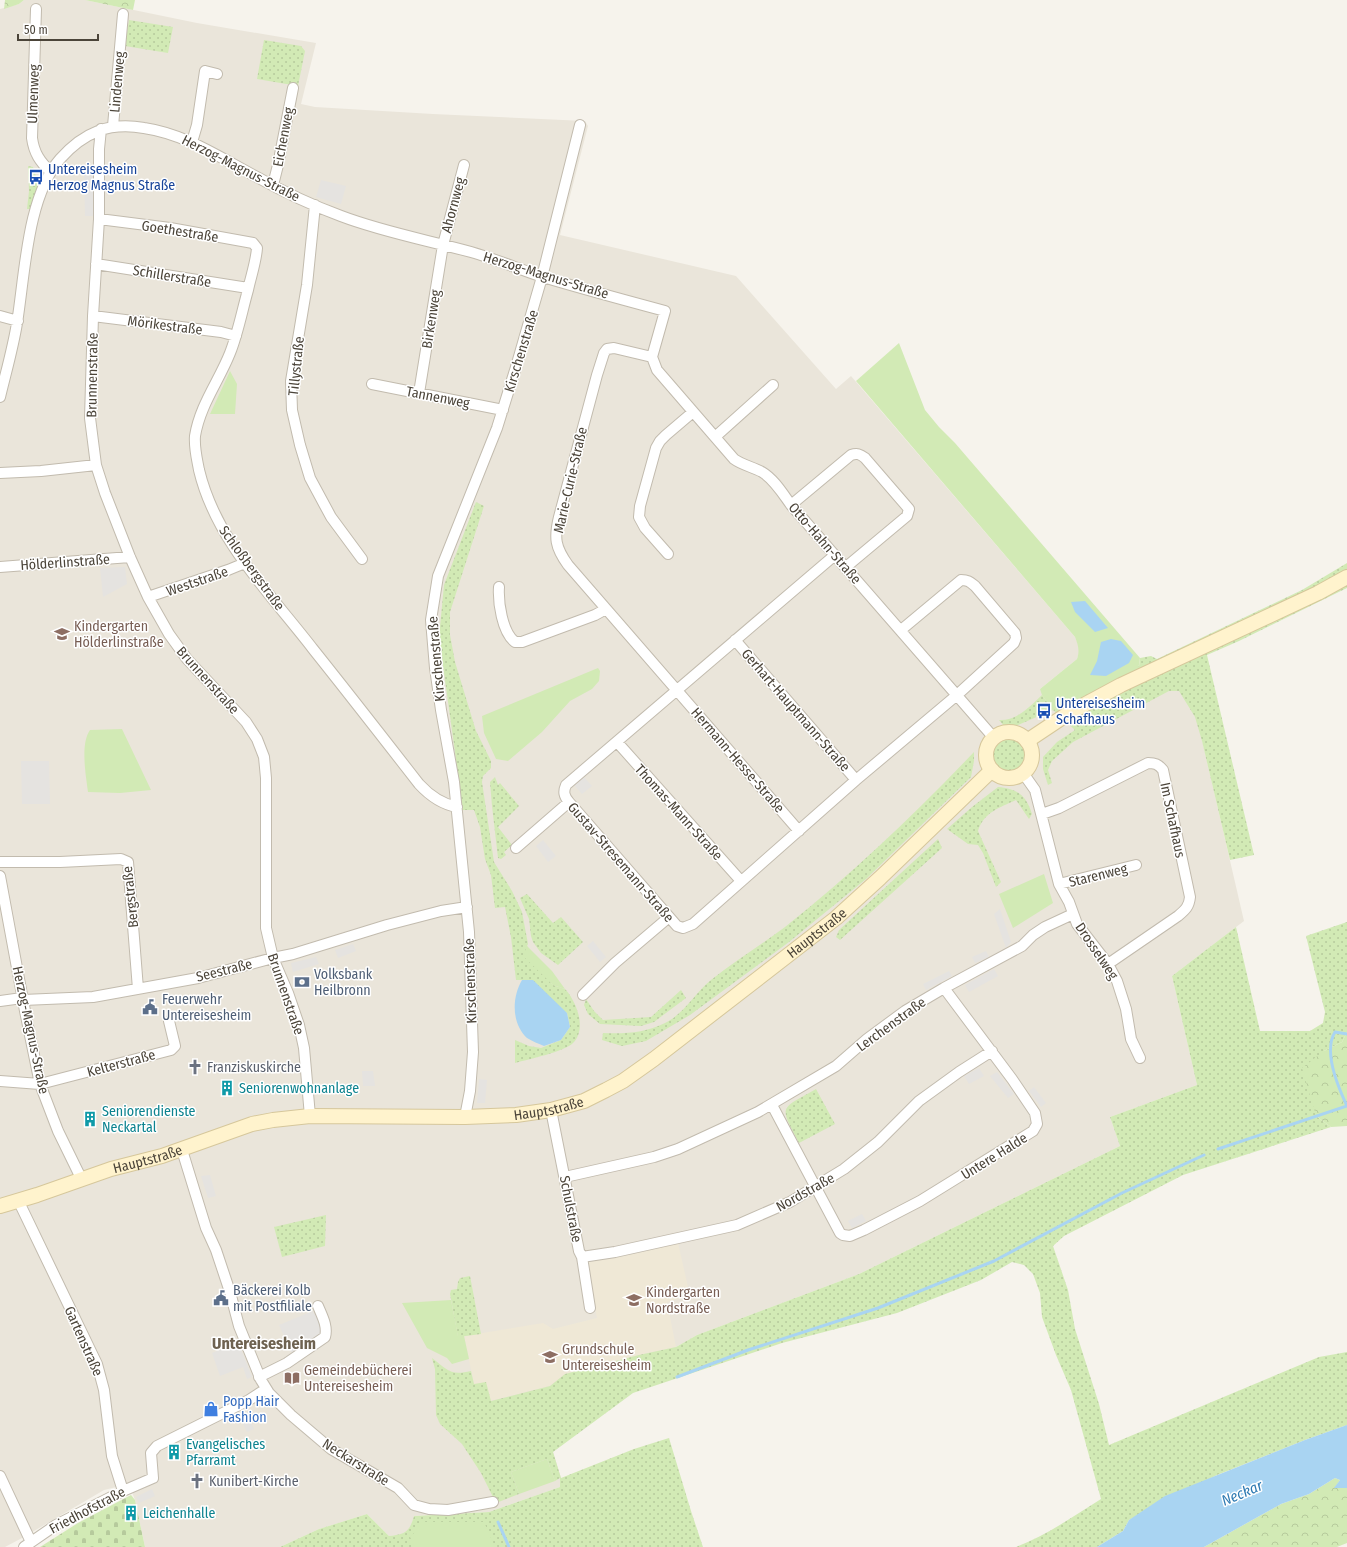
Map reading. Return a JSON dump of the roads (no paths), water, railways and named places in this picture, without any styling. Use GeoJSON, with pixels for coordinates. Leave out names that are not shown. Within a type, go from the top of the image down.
{"type":"FeatureCollection","features":[{"type":"Feature","properties":{"kind":"main road"},"geometry":{"type":"LineString","coordinates":[[1027,741],[1070,713],[1121,685],[1318,593],[1347,577]]}},
{"type":"Feature","properties":{"kind":"main road"},"geometry":{"type":"LineString","coordinates":[[1007,732],[1023,737],[1027,741],[1031,752],[1031,759],[1029,766],[1023,773],[1016,777],[1007,778],[1000,776],[992,770],[986,757],[987,748],[994,738],[1007,732]]}},
{"type":"Feature","properties":{"kind":"main road","name":"Hauptstraße"},"geometry":{"type":"LineString","coordinates":[[0,1206],[37,1195],[81,1178],[182,1150],[252,1124],[289,1117],[465,1117],[516,1115],[551,1110],[584,1100],[623,1081],[654,1059],[836,918],[880,878],[992,770]]}},
{"type":"Feature","properties":{"kind":"street","name":"Ulmenweg"},"geometry":{"type":"LineString","coordinates":[[36,9],[32,138],[36,154],[42,164],[51,172]]}},
{"type":"Feature","properties":{"kind":"street","name":"Lindenweg"},"geometry":{"type":"LineString","coordinates":[[113,126],[123,14]]}},
{"type":"Feature","properties":{"kind":"street"},"geometry":{"type":"LineString","coordinates":[[192,142],[205,71],[217,74]]}},
{"type":"Feature","properties":{"kind":"street","name":"Eichenweg"},"geometry":{"type":"LineString","coordinates":[[273,185],[292,88]]}},
{"type":"Feature","properties":{"kind":"street","name":"Kirschenstraße"},"geometry":{"type":"LineString","coordinates":[[465,1117],[470,1091],[472,1052],[467,907],[457,807],[435,668],[431,620],[438,576],[443,560],[503,410],[542,277],[580,125]]}},
{"type":"Feature","properties":{"kind":"street","name":"Herzog-Magnus-Straße"},"geometry":{"type":"LineString","coordinates":[[0,397],[18,321],[32,223],[42,193],[51,172],[59,160],[75,144],[88,135],[101,129],[113,126],[143,127],[165,132],[192,142],[273,185],[315,205],[372,227],[473,253],[542,277],[665,311],[652,357]]}},
{"type":"Feature","properties":{"kind":"street","name":"Brunnenstraße"},"geometry":{"type":"LineString","coordinates":[[101,129],[99,149],[99,219],[90,418],[96,465],[105,493],[130,557],[148,597],[169,634],[187,659],[246,722],[257,739],[264,758],[266,778],[266,928],[273,958],[286,987],[299,1025],[304,1048],[310,1116]]}},
{"type":"Feature","properties":{"kind":"street","name":"Ahornweg"},"geometry":{"type":"LineString","coordinates":[[442,245],[464,165]]}},
{"type":"Feature","properties":{"kind":"street","name":"Tillystraße"},"geometry":{"type":"LineString","coordinates":[[315,205],[307,285],[291,381],[292,410],[300,445],[310,478],[334,521],[362,559]]}},
{"type":"Feature","properties":{"kind":"street","name":"Goethestraße"},"geometry":{"type":"LineString","coordinates":[[99,219],[170,228],[253,243],[257,250]]}},
{"type":"Feature","properties":{"kind":"street","name":"Birkenweg"},"geometry":{"type":"LineString","coordinates":[[419,393],[442,245]]}},
{"type":"Feature","properties":{"kind":"street","name":"Schloßbergstraße"},"geometry":{"type":"LineString","coordinates":[[257,250],[236,336],[230,354],[202,411],[197,427],[195,446],[201,477],[208,498],[216,518],[245,563],[419,784],[429,795],[439,801],[457,807]]}},
{"type":"Feature","properties":{"kind":"street","name":"Schillerstraße"},"geometry":{"type":"LineString","coordinates":[[96,264],[248,288]]}},
{"type":"Feature","properties":{"kind":"street"},"geometry":{"type":"LineString","coordinates":[[0,316],[18,321]]}},
{"type":"Feature","properties":{"kind":"street","name":"Mörikestraße"},"geometry":{"type":"LineString","coordinates":[[94,316],[221,332],[236,336]]}},
{"type":"Feature","properties":{"kind":"street","name":"Marie-Curie-Straße"},"geometry":{"type":"LineString","coordinates":[[652,357],[614,348],[607,348],[604,353],[556,532],[556,540],[561,555],[677,690]]}},
{"type":"Feature","properties":{"kind":"street","name":"Otto-Hahn-Straße"},"geometry":{"type":"LineString","coordinates":[[652,357],[657,370],[734,459],[769,477],[994,738]]}},
{"type":"Feature","properties":{"kind":"street","name":"Tannenweg"},"geometry":{"type":"LineString","coordinates":[[372,384],[503,410]]}},
{"type":"Feature","properties":{"kind":"street"},"geometry":{"type":"LineString","coordinates":[[715,437],[773,385]]}},
{"type":"Feature","properties":{"kind":"street"},"geometry":{"type":"LineString","coordinates":[[668,554],[641,522],[639,511],[658,444],[666,435],[693,412]]}},
{"type":"Feature","properties":{"kind":"street"},"geometry":{"type":"LineString","coordinates":[[792,505],[851,456],[860,454],[909,509],[907,516],[846,568]]}},
{"type":"Feature","properties":{"kind":"street"},"geometry":{"type":"LineString","coordinates":[[0,473],[40,471],[96,465]]}},
{"type":"Feature","properties":{"kind":"street","name":"Gustav-Stresemann-Straße"},"geometry":{"type":"LineString","coordinates":[[835,555],[566,785],[564,796],[668,918],[677,926],[687,928],[693,924],[856,780],[957,695],[1014,643],[1016,638],[1015,633],[975,586],[969,581],[965,580],[961,580],[901,630]]}},
{"type":"Feature","properties":{"kind":"street","name":"Hölderlinstraße"},"geometry":{"type":"LineString","coordinates":[[0,567],[130,557]]}},
{"type":"Feature","properties":{"kind":"street","name":"Weststraße"},"geometry":{"type":"LineString","coordinates":[[148,597],[245,563]]}},
{"type":"Feature","properties":{"kind":"street"},"geometry":{"type":"LineString","coordinates":[[499,587],[499,607],[509,634],[515,642],[522,642],[596,615],[606,609]]}},
{"type":"Feature","properties":{"kind":"street","name":"Gerhart-Hauptmann-Straße"},"geometry":{"type":"LineString","coordinates":[[735,640],[856,780]]}},
{"type":"Feature","properties":{"kind":"street","name":"Hermann-Hesse-Straße"},"geometry":{"type":"LineString","coordinates":[[677,690],[799,831]]}},
{"type":"Feature","properties":{"kind":"street","name":"Thomas-Mann-Straße"},"geometry":{"type":"LineString","coordinates":[[617,742],[741,881]]}},
{"type":"Feature","properties":{"kind":"street","name":"Im Schafhaus"},"geometry":{"type":"LineString","coordinates":[[1042,814],[1059,808],[1148,763],[1159,765],[1163,770],[1190,897],[1189,904],[1178,916],[1108,964]]}},
{"type":"Feature","properties":{"kind":"street"},"geometry":{"type":"LineString","coordinates":[[1023,773],[1035,790],[1059,884],[1069,902],[1073,914]]}},
{"type":"Feature","properties":{"kind":"street"},"geometry":{"type":"LineString","coordinates":[[516,848],[569,802]]}},
{"type":"Feature","properties":{"kind":"street","name":"Bergstraße"},"geometry":{"type":"LineString","coordinates":[[0,862],[60,862],[121,859],[128,862],[138,988]]}},
{"type":"Feature","properties":{"kind":"street","name":"Starenweg"},"geometry":{"type":"LineString","coordinates":[[1059,884],[1136,865]]}},
{"type":"Feature","properties":{"kind":"street","name":"Herzog-Magnus-Straße"},"geometry":{"type":"LineString","coordinates":[[0,876],[40,1084],[58,1131],[81,1178]]}},
{"type":"Feature","properties":{"kind":"street","name":"Seestraße"},"geometry":{"type":"LineString","coordinates":[[0,1000],[93,997],[198,978],[273,958],[294,954],[348,936],[441,911],[467,907]]}},
{"type":"Feature","properties":{"kind":"street","name":"Drosselweg"},"geometry":{"type":"LineString","coordinates":[[1073,914],[1077,924],[1108,964],[1117,981],[1126,1009],[1132,1039],[1140,1058]]}},
{"type":"Feature","properties":{"kind":"street","name":"Lerchenstraße"},"geometry":{"type":"LineString","coordinates":[[565,1176],[654,1157],[678,1149],[772,1105],[836,1066],[867,1039],[905,1011],[1022,946],[1033,935],[1045,927],[1073,914]]}},
{"type":"Feature","properties":{"kind":"street"},"geometry":{"type":"LineString","coordinates":[[583,995],[615,963],[668,918]]}},
{"type":"Feature","properties":{"kind":"street","name":"Untere Halde"},"geometry":{"type":"LineString","coordinates":[[815,1187],[840,1233],[850,1236],[920,1201],[1033,1131],[1037,1124],[1035,1113],[992,1051],[944,988]]}},
{"type":"Feature","properties":{"kind":"street","name":"Kelterstraße"},"geometry":{"type":"LineString","coordinates":[[40,1084],[174,1048],[175,1046],[169,1021]]}},
{"type":"Feature","properties":{"kind":"street","name":"Nordstraße"},"geometry":{"type":"LineString","coordinates":[[582,1257],[615,1252],[737,1225],[790,1202],[844,1169],[878,1142],[919,1101],[959,1072],[992,1051]]}},
{"type":"Feature","properties":{"kind":"street"},"geometry":{"type":"LineString","coordinates":[[0,1081],[40,1084]]}},
{"type":"Feature","properties":{"kind":"street"},"geometry":{"type":"LineString","coordinates":[[772,1105],[815,1187]]}},
{"type":"Feature","properties":{"kind":"street","name":"Schulstraße"},"geometry":{"type":"LineString","coordinates":[[551,1110],[579,1251],[582,1257],[590,1308]]}},
{"type":"Feature","properties":{"kind":"street","name":"Neckarstraße"},"geometry":{"type":"LineString","coordinates":[[182,1150],[206,1228],[227,1283],[239,1326],[259,1377],[266,1388],[291,1415],[331,1449],[398,1488],[414,1505],[429,1510],[448,1510],[493,1502]]}},
{"type":"Feature","properties":{"kind":"street","name":"Gartenstraße"},"geometry":{"type":"LineString","coordinates":[[18,1200],[97,1364],[104,1390],[112,1456],[123,1491]]}},
{"type":"Feature","properties":{"kind":"street"},"geometry":{"type":"LineString","coordinates":[[259,1377],[287,1363],[325,1337],[325,1324],[318,1306]]}},
{"type":"Feature","properties":{"kind":"street","name":"Friedhofstraße"},"geometry":{"type":"LineString","coordinates":[[28,1544],[56,1525],[123,1491],[153,1478],[153,1449],[249,1400],[266,1388]]}},
{"type":"Feature","properties":{"kind":"street"},"geometry":{"type":"LineString","coordinates":[[0,1476],[28,1544]]}},
{"type":"Feature","properties":{"kind":"water"},"geometry":{"type":"Polygon","coordinates":[[[1085,601],[1108,628],[1095,632],[1075,612],[1071,602],[1085,601]]]}},
{"type":"Feature","properties":{"kind":"water"},"geometry":{"type":"Polygon","coordinates":[[[1111,639],[1121,641],[1133,655],[1129,663],[1106,676],[1090,675],[1097,661],[1101,642],[1111,639]]]}},
{"type":"Feature","properties":{"kind":"water"},"geometry":{"type":"Polygon","coordinates":[[[522,980],[533,980],[567,1013],[570,1027],[561,1040],[544,1046],[527,1038],[522,1032],[516,1018],[515,1002],[516,994],[522,980]]]}},
{"type":"Feature","properties":{"kind":"water","name":"Neckar"},"geometry":{"type":"Polygon","coordinates":[[[1347,1425],[1347,1488],[1334,1488],[1340,1480],[1335,1478],[1309,1494],[1281,1504],[1204,1547],[1097,1547],[1123,1531],[1129,1520],[1165,1496],[1305,1440],[1347,1425]]]}},
{"type":"Feature","properties":{"kind":"waterway"},"geometry":{"type":"LineString","coordinates":[[1347,1034],[1335,1032],[1331,1049],[1333,1069],[1347,1106]]}},
{"type":"Feature","properties":{"kind":"waterway"},"geometry":{"type":"LineString","coordinates":[[1218,1149],[1347,1106]]}},
{"type":"Feature","properties":{"kind":"waterway"},"geometry":{"type":"LineString","coordinates":[[677,1377],[748,1350],[878,1308],[994,1261],[1122,1193],[1204,1155]]}},
{"type":"Feature","properties":{"kind":"waterway"},"geometry":{"type":"LineString","coordinates":[[498,1522],[509,1547]]}},
{"type":"Feature","properties":{"kind":"place","name":"Untereisesheim Herzog Magnus Straße"},"geometry":{"type":"Point","coordinates":[36,177]}},
{"type":"Feature","properties":{"kind":"place","name":"Kindergarten Hölderlinstraße"},"geometry":{"type":"Point","coordinates":[62,634]}},
{"type":"Feature","properties":{"kind":"place","name":"Untereisesheim Schafhaus"},"geometry":{"type":"Point","coordinates":[1044,711]}},
{"type":"Feature","properties":{"kind":"place","name":"Volksbank Heilbronn"},"geometry":{"type":"Point","coordinates":[302,982]}},
{"type":"Feature","properties":{"kind":"place","name":"Feuerwehr Untereisesheim"},"geometry":{"type":"Point","coordinates":[150,1007]}},
{"type":"Feature","properties":{"kind":"place","name":"Franziskuskirche"},"geometry":{"type":"Point","coordinates":[195,1067]}},
{"type":"Feature","properties":{"kind":"place","name":"Seniorenwohnanlage"},"geometry":{"type":"Point","coordinates":[227,1088]}},
{"type":"Feature","properties":{"kind":"place","name":"Seniorendienste Neckartal"},"geometry":{"type":"Point","coordinates":[90,1119]}},
{"type":"Feature","properties":{"kind":"place","name":"Bäckerei Kolb mit Postfiliale"},"geometry":{"type":"Point","coordinates":[221,1298]}},
{"type":"Feature","properties":{"kind":"place","name":"Kindergarten Nordstraße"},"geometry":{"type":"Point","coordinates":[634,1300]}},
{"type":"Feature","properties":{"kind":"place","name":"Grundschule Untereisesheim"},"geometry":{"type":"Point","coordinates":[550,1357]}},
{"type":"Feature","properties":{"kind":"place","name":"Gemeindebücherei Untereisesheim"},"geometry":{"type":"Point","coordinates":[292,1378]}},
{"type":"Feature","properties":{"kind":"place","name":"Popp Hair Fashion"},"geometry":{"type":"Point","coordinates":[211,1409]}},
{"type":"Feature","properties":{"kind":"place","name":"Evangelisches Pfarramt"},"geometry":{"type":"Point","coordinates":[174,1452]}},
{"type":"Feature","properties":{"kind":"place","name":"Kunibert-Kirche"},"geometry":{"type":"Point","coordinates":[197,1481]}},
{"type":"Feature","properties":{"kind":"place","name":"Leichenhalle"},"geometry":{"type":"Point","coordinates":[131,1513]}},
{"type":"Feature","properties":{"kind":"district","name":"Untereisesheim"},"geometry":{"type":"Point","coordinates":[264,1343]}}]}
